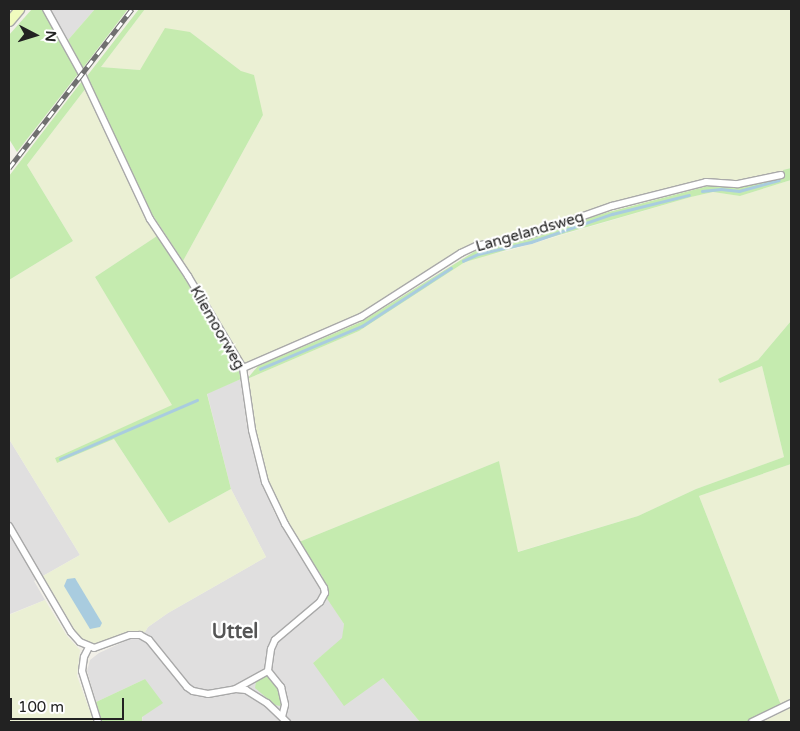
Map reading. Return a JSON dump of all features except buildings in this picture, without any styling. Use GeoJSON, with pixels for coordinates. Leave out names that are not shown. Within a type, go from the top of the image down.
{"type":"FeatureCollection","features":[{"type":"Feature","properties":{"kind":"main road"},"geometry":{"type":"LineString","coordinates":[[9,21],[19,9]]}},
{"type":"Feature","properties":{"kind":"street","name":"Kliemoorweg"},"geometry":{"type":"LineString","coordinates":[[46,9],[82,74],[150,219],[188,276],[243,368],[252,430],[265,482],[298,546],[319,577],[324,593],[320,602],[275,640],[271,649],[268,672]]}},
{"type":"Feature","properties":{"kind":"street","name":"Langelandsweg"},"geometry":{"type":"LineString","coordinates":[[243,368],[361,317],[461,253],[476,246],[529,235],[612,206],[706,182],[738,184],[781,175]]}},
{"type":"Feature","properties":{"kind":"street"},"geometry":{"type":"LineString","coordinates":[[9,526],[71,632],[80,642],[89,647],[102,647],[130,635],[140,635],[149,640],[187,687],[193,691],[208,694],[236,688],[268,672],[281,687],[284,701],[284,720]]}},
{"type":"Feature","properties":{"kind":"street"},"geometry":{"type":"LineString","coordinates":[[89,647],[84,657],[82,671],[98,722]]}},
{"type":"Feature","properties":{"kind":"street"},"geometry":{"type":"LineString","coordinates":[[236,688],[246,690],[258,696],[284,720]]}},
{"type":"Feature","properties":{"kind":"street"},"geometry":{"type":"LineString","coordinates":[[752,722],[791,702]]}},
{"type":"Feature","properties":{"kind":"shaded area"},"geometry":{"type":"Polygon","coordinates":[[[50,9],[95,9],[68,40],[50,9]]]}},
{"type":"Feature","properties":{"kind":"shaded area"},"geometry":{"type":"Polygon","coordinates":[[[241,379],[247,426],[259,475],[275,514],[344,624],[343,638],[313,663],[383,678],[420,722],[142,722],[145,679],[96,702],[87,671],[90,660],[99,653],[145,632],[148,627],[168,613],[266,557],[231,489],[207,393],[241,379]]]}},
{"type":"Feature","properties":{"kind":"shaded area"},"geometry":{"type":"Polygon","coordinates":[[[9,439],[80,555],[34,581],[45,600],[10,614],[9,439]]]}},
{"type":"Feature","properties":{"kind":"green space"},"geometry":{"type":"Polygon","coordinates":[[[32,9],[42,9],[78,74],[17,152],[9,139],[9,35],[32,9]]]}},
{"type":"Feature","properties":{"kind":"green space"},"geometry":{"type":"Polygon","coordinates":[[[95,9],[128,9],[83,68],[68,40],[95,9]]]}},
{"type":"Feature","properties":{"kind":"green space"},"geometry":{"type":"Polygon","coordinates":[[[139,9],[145,9],[101,67],[140,70],[165,28],[190,32],[241,71],[254,75],[263,115],[183,261],[152,214],[87,76],[139,9]]]}},
{"type":"Feature","properties":{"kind":"green space"},"geometry":{"type":"Polygon","coordinates":[[[145,9],[791,9],[791,168],[783,170],[783,172],[739,182],[705,179],[528,233],[476,244],[361,315],[244,364],[183,261],[263,115],[241,71],[190,32],[140,70],[101,67],[145,9]]]}},
{"type":"Feature","properties":{"kind":"green space"},"geometry":{"type":"Polygon","coordinates":[[[82,81],[86,88],[27,165],[73,241],[9,280],[9,176],[82,81]]]}},
{"type":"Feature","properties":{"kind":"green space"},"geometry":{"type":"Polygon","coordinates":[[[86,88],[146,220],[157,236],[95,277],[173,405],[55,458],[57,463],[114,439],[169,523],[231,489],[266,557],[168,613],[148,627],[145,632],[130,632],[101,644],[90,643],[79,637],[43,576],[80,555],[9,439],[9,280],[73,241],[27,165],[86,88]]]}},
{"type":"Feature","properties":{"kind":"green space"},"geometry":{"type":"Polygon","coordinates":[[[791,168],[791,180],[740,196],[713,192],[691,197],[465,262],[359,331],[247,379],[258,366],[361,322],[477,250],[525,239],[605,213],[712,185],[739,187],[784,177],[783,170],[791,168]]]}},
{"type":"Feature","properties":{"kind":"green space"},"geometry":{"type":"Polygon","coordinates":[[[791,180],[791,321],[758,360],[720,383],[762,366],[784,457],[696,489],[638,516],[517,552],[499,461],[299,542],[268,481],[249,404],[247,379],[359,331],[465,262],[475,258],[511,250],[691,197],[713,192],[740,196],[791,180]]]}},
{"type":"Feature","properties":{"kind":"green space"},"geometry":{"type":"Polygon","coordinates":[[[157,236],[184,277],[238,368],[241,379],[207,394],[231,489],[169,523],[114,439],[57,463],[55,458],[172,405],[95,277],[157,236]]]}},
{"type":"Feature","properties":{"kind":"green space"},"geometry":{"type":"Polygon","coordinates":[[[791,321],[791,464],[699,496],[781,705],[748,722],[420,722],[383,678],[344,706],[313,663],[342,638],[344,624],[326,597],[327,590],[322,576],[299,542],[499,461],[518,552],[638,516],[696,489],[784,457],[762,366],[720,383],[718,379],[758,360],[791,321]]]}},
{"type":"Feature","properties":{"kind":"green space"},"geometry":{"type":"Polygon","coordinates":[[[791,464],[791,700],[781,705],[699,496],[791,464]]]}},
{"type":"Feature","properties":{"kind":"green space"},"geometry":{"type":"Polygon","coordinates":[[[45,600],[67,636],[80,650],[77,676],[94,722],[9,722],[9,615],[45,600]]]}},
{"type":"Feature","properties":{"kind":"green space"},"geometry":{"type":"Polygon","coordinates":[[[268,676],[278,689],[282,703],[280,706],[275,705],[255,688],[256,682],[268,676]]]}},
{"type":"Feature","properties":{"kind":"green space"},"geometry":{"type":"Polygon","coordinates":[[[145,679],[163,703],[142,717],[142,722],[102,722],[96,702],[145,679]]]}},
{"type":"Feature","properties":{"kind":"green space"},"geometry":{"type":"Polygon","coordinates":[[[791,707],[791,722],[762,722],[791,707]]]}},
{"type":"Feature","properties":{"kind":"water"},"geometry":{"type":"Polygon","coordinates":[[[75,578],[102,623],[100,627],[90,629],[64,586],[67,579],[75,578]]]}},
{"type":"Feature","properties":{"kind":"waterway"},"geometry":{"type":"LineString","coordinates":[[702,191],[721,189],[739,191],[779,180]]}},
{"type":"Feature","properties":{"kind":"waterway"},"geometry":{"type":"LineString","coordinates":[[463,261],[478,254],[531,242],[612,214],[689,195]]}},
{"type":"Feature","properties":{"kind":"waterway"},"geometry":{"type":"LineString","coordinates":[[260,369],[362,326],[451,268]]}},
{"type":"Feature","properties":{"kind":"waterway"},"geometry":{"type":"LineString","coordinates":[[60,459],[197,400]]}},
{"type":"Feature","properties":{"kind":"railway"},"geometry":{"type":"LineString","coordinates":[[9,168],[132,9]]}},
{"type":"Feature","properties":{"kind":"district","name":"Uttel"},"geometry":{"type":"Point","coordinates":[235,632]}}]}
